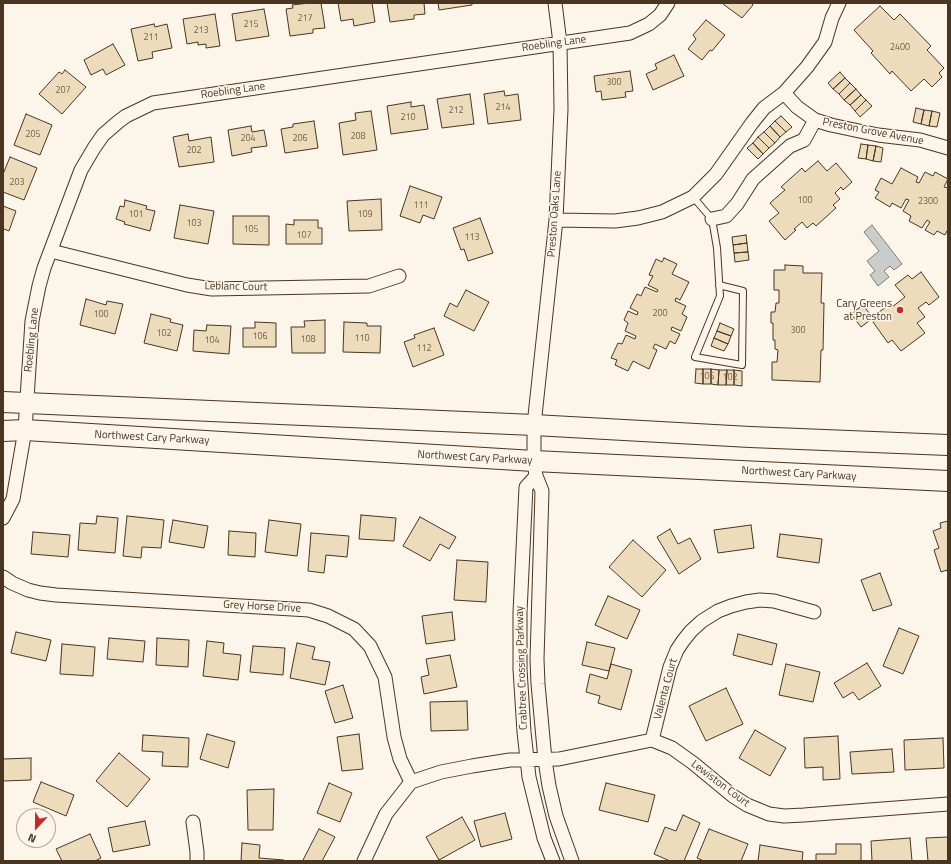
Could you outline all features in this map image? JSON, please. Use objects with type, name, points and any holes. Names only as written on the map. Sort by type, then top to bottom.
[{"type":"main road","points":[[3,402],[948,445]]},
{"type":"main road","name":"Northwest Cary Parkway","points":[[3,431],[25,430],[535,469],[948,481]]},
{"type":"street","name":"Preston Oaks Lane","points":[[534,425],[556,220],[561,109],[560,43],[555,3]]},
{"type":"street","name":"Roebling Lane","points":[[3,518],[13,499],[25,430],[28,403],[32,321],[39,286],[81,170],[94,148],[104,135],[118,122],[126,116],[153,103],[630,33],[649,24],[660,15],[668,3]]},
{"type":"street","points":[[556,220],[615,221],[638,218],[662,212],[693,197],[716,174],[752,122],[764,108],[784,93],[807,67],[825,42],[832,18],[839,3]]},
{"type":"street","name":"Preston Grove Avenue","points":[[784,93],[797,107],[815,120],[878,135],[920,140],[948,148]]},
{"type":"street","points":[[712,219],[726,216],[737,204],[753,179],[790,146],[804,140],[815,120]]},
{"type":"street","name":"Leblanc Court","points":[[51,251],[187,285],[212,289],[369,286],[399,276]]},
{"type":"street","name":"Crabtree Crossing Parkway","points":[[534,425],[535,469],[542,491],[537,659],[538,684],[545,760],[556,816],[572,861]]},
{"type":"street","name":"Crabtree Crossing Parkway","points":[[535,469],[526,487],[520,612],[520,669],[524,732],[529,777],[544,838],[553,861]]},
{"type":"street","name":"Grey Horse Drive","points":[[3,577],[12,584],[40,593],[64,596],[309,610],[341,622],[354,629],[370,646],[378,661],[384,677],[394,737],[400,759],[411,782]]},
{"type":"street","name":"Valenta Court","points":[[652,740],[670,667],[677,650],[691,631],[702,621],[718,611],[731,606],[760,600],[774,601],[814,612]]},
{"type":"street","points":[[364,861],[386,814],[411,782],[442,772],[472,766],[510,760],[559,759],[652,740]]},
{"type":"street","name":"Lewiston Court","points":[[652,740],[672,748],[747,806],[769,814],[784,816],[804,815],[948,804]]},
{"type":"street","points":[[193,822],[198,852],[197,861]]},
{"type":"lane","points":[[693,197],[712,219],[717,248],[719,285],[720,296],[695,357],[742,365],[743,291],[719,285]]},
{"type":"shaded area","points":[[872,225],[902,264],[894,270],[890,266],[884,271],[889,277],[878,286],[870,275],[875,271],[867,261],[879,251],[864,232]]},
{"type":"building","points":[[321,3],[325,28],[313,29],[313,33],[290,36],[286,9],[293,8],[292,5]]},
{"type":"building","points":[[338,3],[372,3],[375,22],[354,26],[353,19],[341,21]]},
{"type":"building","points":[[387,3],[424,3],[425,14],[414,15],[414,19],[390,22]]},
{"type":"building","points":[[438,3],[472,3],[472,5],[439,10]]},
{"type":"building","points":[[751,3],[753,5],[742,18],[723,4]]},
{"type":"building","points":[[880,6],[894,20],[900,14],[931,46],[927,50],[944,68],[939,73],[942,77],[932,87],[924,79],[911,91],[892,71],[890,74],[871,53],[873,51],[854,30]]},
{"type":"building","points":[[264,9],[269,36],[236,41],[232,14]]},
{"type":"building","points":[[215,14],[220,46],[206,48],[206,44],[198,45],[198,42],[187,44],[183,19]]},
{"type":"building","points":[[706,20],[725,35],[712,51],[710,50],[702,60],[688,49],[696,39],[693,35]]},
{"type":"building","points":[[154,24],[155,27],[167,24],[172,48],[152,52],[153,58],[138,61],[131,29]]},
{"type":"building","points":[[113,44],[125,65],[106,75],[103,69],[91,75],[84,60]]},
{"type":"building","points":[[674,55],[684,76],[653,90],[646,74],[657,69],[655,64]]},
{"type":"building","points":[[65,70],[86,87],[62,114],[39,94],[59,72],[62,74]]},
{"type":"building","points":[[630,71],[633,91],[625,92],[626,97],[602,100],[601,91],[596,92],[594,76]]},
{"type":"building","points":[[840,72],[845,78],[833,89],[828,83]]},
{"type":"building","points":[[845,78],[850,83],[839,94],[833,89]]},
{"type":"building","points":[[850,83],[856,89],[844,100],[839,94]]},
{"type":"building","points":[[856,89],[861,95],[850,105],[844,100]]},
{"type":"building","points":[[504,91],[505,96],[518,94],[521,120],[488,124],[484,94]]},
{"type":"building","points":[[470,94],[474,124],[442,128],[437,99]]},
{"type":"building","points":[[861,95],[866,100],[855,111],[850,105]]},
{"type":"building","points":[[866,100],[872,106],[860,117],[855,111]]},
{"type":"building","points":[[411,102],[411,107],[424,105],[428,129],[391,134],[387,106]]},
{"type":"building","points":[[916,108],[924,110],[921,124],[913,122]]},
{"type":"building","points":[[924,110],[932,111],[929,126],[921,124]]},
{"type":"building","points":[[371,111],[377,150],[343,155],[339,123],[356,120],[355,113]]},
{"type":"building","points":[[932,111],[940,113],[937,127],[929,126]]},
{"type":"building","points":[[26,114],[52,125],[40,155],[14,145]]},
{"type":"building","points":[[781,116],[792,127],[786,132],[775,121]]},
{"type":"building","points":[[314,121],[318,148],[285,153],[281,129],[293,127],[293,124]]},
{"type":"building","points":[[775,121],[786,132],[780,137],[770,126]]},
{"type":"building","points":[[251,126],[252,132],[264,130],[267,146],[251,148],[252,152],[232,156],[228,130]]},
{"type":"building","points":[[770,126],[780,137],[775,143],[764,132]]},
{"type":"building","points":[[764,132],[775,143],[769,148],[758,137]]},
{"type":"building","points":[[188,134],[189,141],[211,137],[214,162],[179,167],[173,137]]},
{"type":"building","points":[[758,137],[769,148],[763,154],[753,143]]},
{"type":"building","points":[[753,143],[763,154],[758,159],[747,148]]},
{"type":"building","points":[[861,144],[868,145],[866,159],[858,158]]},
{"type":"building","points":[[868,145],[876,146],[873,161],[866,159]]},
{"type":"building","points":[[876,146],[883,148],[881,162],[873,161]]},
{"type":"building","points":[[10,157],[37,168],[24,200],[3,192],[3,174]]},
{"type":"building","points":[[818,161],[827,171],[836,163],[852,182],[843,190],[841,187],[835,193],[840,199],[833,205],[836,208],[816,226],[813,223],[807,228],[802,222],[785,240],[769,221],[779,213],[770,203],[785,190],[781,187],[802,168],[805,172]]},
{"type":"building","points":[[901,168],[918,177],[916,182],[919,183],[925,172],[933,176],[935,172],[948,179],[944,187],[948,188],[948,229],[945,235],[937,231],[934,235],[925,230],[930,222],[927,220],[922,228],[909,221],[911,216],[903,211],[909,200],[906,199],[901,208],[892,203],[890,207],[875,198],[879,192],[875,190],[881,178],[892,184]]},
{"type":"building","points":[[410,186],[442,197],[434,219],[423,215],[420,223],[400,216]]},
{"type":"building","points":[[381,199],[382,230],[349,231],[347,201]]},
{"type":"building","points":[[125,200],[147,206],[146,209],[155,211],[150,231],[124,224],[125,222],[116,219],[120,206],[124,207]]},
{"type":"building","points":[[180,205],[214,211],[208,244],[174,238]]},
{"type":"building","points":[[3,206],[16,211],[9,231],[4,229],[3,231]]},
{"type":"building","points":[[233,216],[269,216],[269,245],[233,244]]},
{"type":"building","points":[[480,218],[493,253],[468,261],[464,249],[461,250],[453,228]]},
{"type":"building","points":[[294,220],[318,220],[318,228],[322,228],[322,244],[286,244],[286,224],[294,225]]},
{"type":"building","points":[[746,235],[747,243],[733,245],[732,237]]},
{"type":"building","points":[[747,243],[748,252],[734,253],[733,245]]},
{"type":"building","points":[[748,252],[749,260],[735,262],[734,253]]},
{"type":"building","points":[[664,258],[677,264],[672,274],[689,282],[680,300],[676,298],[675,301],[686,306],[682,314],[687,317],[681,331],[672,327],[671,330],[680,334],[675,344],[670,341],[666,349],[655,344],[653,348],[657,350],[649,369],[633,361],[628,371],[615,365],[617,360],[611,358],[618,343],[622,344],[626,335],[635,339],[636,336],[625,331],[628,323],[624,320],[628,311],[637,315],[638,312],[630,308],[637,294],[641,296],[645,287],[657,292],[658,290],[648,285],[653,276],[649,275],[656,259],[662,262]]},
{"type":"building","points":[[785,265],[803,266],[803,273],[822,273],[821,303],[824,303],[823,350],[821,350],[820,382],[772,380],[772,362],[777,362],[778,350],[775,349],[775,340],[773,340],[773,323],[771,323],[771,312],[775,312],[776,303],[779,303],[779,290],[774,290],[774,270],[785,270]]},
{"type":"building","name":"Cary Greens at Preston","points":[[921,272],[939,297],[929,305],[926,302],[918,308],[925,317],[917,323],[925,333],[901,351],[892,340],[888,343],[873,322],[881,316],[879,312],[890,304],[892,307],[905,297],[895,285],[908,275],[912,279]]},
{"type":"building","points":[[466,290],[489,302],[474,331],[444,316],[450,303],[457,307]]},
{"type":"building","points":[[86,299],[106,305],[107,301],[123,304],[115,334],[80,325]]},
{"type":"building","points":[[863,305],[873,318],[861,327],[851,314]]},
{"type":"building","points":[[151,314],[171,319],[170,322],[183,325],[177,351],[144,343]]},
{"type":"building","points":[[325,320],[325,353],[292,353],[291,327],[305,327],[304,321]]},
{"type":"building","points":[[255,322],[276,323],[276,347],[243,347],[243,328],[255,328]]},
{"type":"building","points":[[344,322],[367,323],[367,326],[381,326],[380,353],[343,352]]},
{"type":"building","points":[[720,323],[734,329],[731,336],[717,331]]},
{"type":"building","points":[[207,325],[231,326],[229,354],[193,351],[194,330],[206,331]]},
{"type":"building","points":[[434,328],[444,355],[413,367],[404,342],[415,338],[414,335]]},
{"type":"building","points":[[717,331],[731,336],[728,344],[714,338]]},
{"type":"building","points":[[714,338],[728,344],[724,351],[711,346]]},
{"type":"building","points":[[696,369],[703,369],[703,384],[695,383]]},
{"type":"building","points":[[703,369],[711,369],[711,384],[703,384]]},
{"type":"building","points":[[711,369],[719,370],[718,385],[711,384]]},
{"type":"building","points":[[719,370],[727,370],[726,385],[718,385]]},
{"type":"building","points":[[727,370],[734,370],[734,385],[726,385]]},
{"type":"building","points":[[734,370],[742,371],[742,386],[734,385]]},
{"type":"building","points":[[361,515],[396,518],[394,541],[359,539]]},
{"type":"building","points":[[97,516],[118,518],[115,553],[78,550],[80,523],[96,524]]},
{"type":"building","points":[[127,516],[164,520],[161,548],[142,547],[141,558],[123,556]]},
{"type":"building","points":[[420,517],[456,537],[449,549],[440,544],[430,561],[403,546]]},
{"type":"building","points":[[173,520],[208,526],[204,548],[169,542]]},
{"type":"building","points":[[269,520],[301,524],[297,556],[265,552]]},
{"type":"building","points":[[948,521],[948,575],[947,570],[941,572],[934,550],[939,548],[933,531],[941,528],[940,523]]},
{"type":"building","points":[[751,525],[754,548],[718,553],[714,530]]},
{"type":"building","points":[[670,529],[678,544],[690,538],[701,559],[679,574],[657,537]]},
{"type":"building","points":[[229,531],[256,533],[255,557],[228,555]]},
{"type":"building","points":[[33,532],[70,535],[68,557],[31,554]]},
{"type":"building","points":[[311,533],[349,536],[347,557],[326,555],[324,573],[308,571]]},
{"type":"building","points":[[780,534],[822,539],[819,563],[777,557]]},
{"type":"building","points":[[633,540],[666,570],[642,597],[609,567]]},
{"type":"building","points":[[457,560],[488,562],[486,602],[454,600]]},
{"type":"building","points":[[880,573],[892,605],[873,611],[861,580]]},
{"type":"building","points":[[608,596],[640,610],[627,639],[595,625]]},
{"type":"building","points":[[452,612],[455,640],[426,644],[422,616]]},
{"type":"building","points":[[899,628],[919,636],[903,674],[883,666]]},
{"type":"building","points":[[16,632],[51,640],[46,661],[11,653]]},
{"type":"building","points":[[738,634],[777,644],[772,665],[733,655]]},
{"type":"building","points":[[109,638],[145,641],[143,662],[107,659]]},
{"type":"building","points":[[157,638],[189,640],[188,667],[156,665]]},
{"type":"building","points":[[207,641],[224,643],[223,653],[241,655],[238,680],[203,676]]},
{"type":"building","points":[[587,642],[615,648],[609,671],[582,665]]},
{"type":"building","points":[[297,643],[315,647],[312,659],[330,662],[325,685],[290,678]]},
{"type":"building","points":[[62,644],[95,647],[93,676],[60,674]]},
{"type":"building","points":[[253,646],[285,648],[283,675],[250,672]]},
{"type":"building","points":[[450,655],[457,687],[424,694],[421,677],[429,675],[426,659]]},
{"type":"building","points":[[867,663],[881,686],[859,700],[853,692],[843,698],[834,683]]},
{"type":"building","points":[[611,664],[632,670],[621,710],[598,703],[600,696],[586,692],[590,674],[607,679]]},
{"type":"building","points":[[786,664],[820,672],[813,702],[779,695]]},
{"type":"building","points":[[343,685],[353,718],[335,723],[325,691]]},
{"type":"building","points":[[726,688],[743,724],[706,741],[689,706]]},
{"type":"building","points":[[467,701],[468,730],[431,731],[430,702]]},
{"type":"building","points":[[755,730],[786,748],[770,776],[739,758]]},
{"type":"building","points":[[207,734],[235,742],[228,768],[200,759]]},
{"type":"building","points":[[359,734],[363,769],[342,771],[337,737]]},
{"type":"building","points":[[143,735],[189,738],[188,767],[162,766],[163,752],[142,751]]},
{"type":"building","points":[[838,736],[840,779],[823,780],[823,767],[805,768],[804,738]]},
{"type":"building","points":[[943,738],[944,768],[905,770],[904,740]]},
{"type":"building","points":[[892,749],[894,772],[852,774],[850,752]]},
{"type":"building","points":[[119,753],[150,779],[127,807],[96,781]]},
{"type":"building","points":[[31,758],[31,780],[3,781],[3,759]]},
{"type":"building","points":[[41,782],[74,795],[66,816],[56,812],[56,808],[47,808],[33,802]]},
{"type":"building","points":[[329,783],[352,793],[340,822],[317,813]]},
{"type":"building","points":[[606,783],[655,795],[648,822],[599,810]]},
{"type":"building","points":[[274,789],[273,830],[248,830],[247,790]]},
{"type":"building","points":[[505,813],[512,839],[481,847],[474,821]]},
{"type":"building","points":[[683,815],[700,823],[684,861],[670,861],[654,854],[665,827],[676,831]]},
{"type":"building","points":[[462,817],[475,840],[439,860],[426,837]]},
{"type":"building","points":[[145,821],[150,845],[113,852],[108,828]]},
{"type":"building","points":[[319,829],[335,837],[322,861],[305,861],[303,860]]},
{"type":"building","points":[[709,829],[748,844],[741,861],[704,861],[697,858]]},
{"type":"building","points":[[90,834],[101,858],[95,861],[62,861],[56,849]]},
{"type":"building","points":[[948,837],[948,861],[928,861],[926,838]]},
{"type":"building","points":[[910,838],[912,861],[872,861],[871,841]]},
{"type":"building","points":[[242,843],[260,845],[259,858],[284,861],[241,861]]},
{"type":"building","points":[[836,844],[861,844],[861,861],[816,861],[816,854],[836,854]]},
{"type":"building","points":[[760,845],[803,852],[802,861],[758,861]]},
{"type":"place","name":"Cary Greens at Preston","points":[[900,310]]}]
